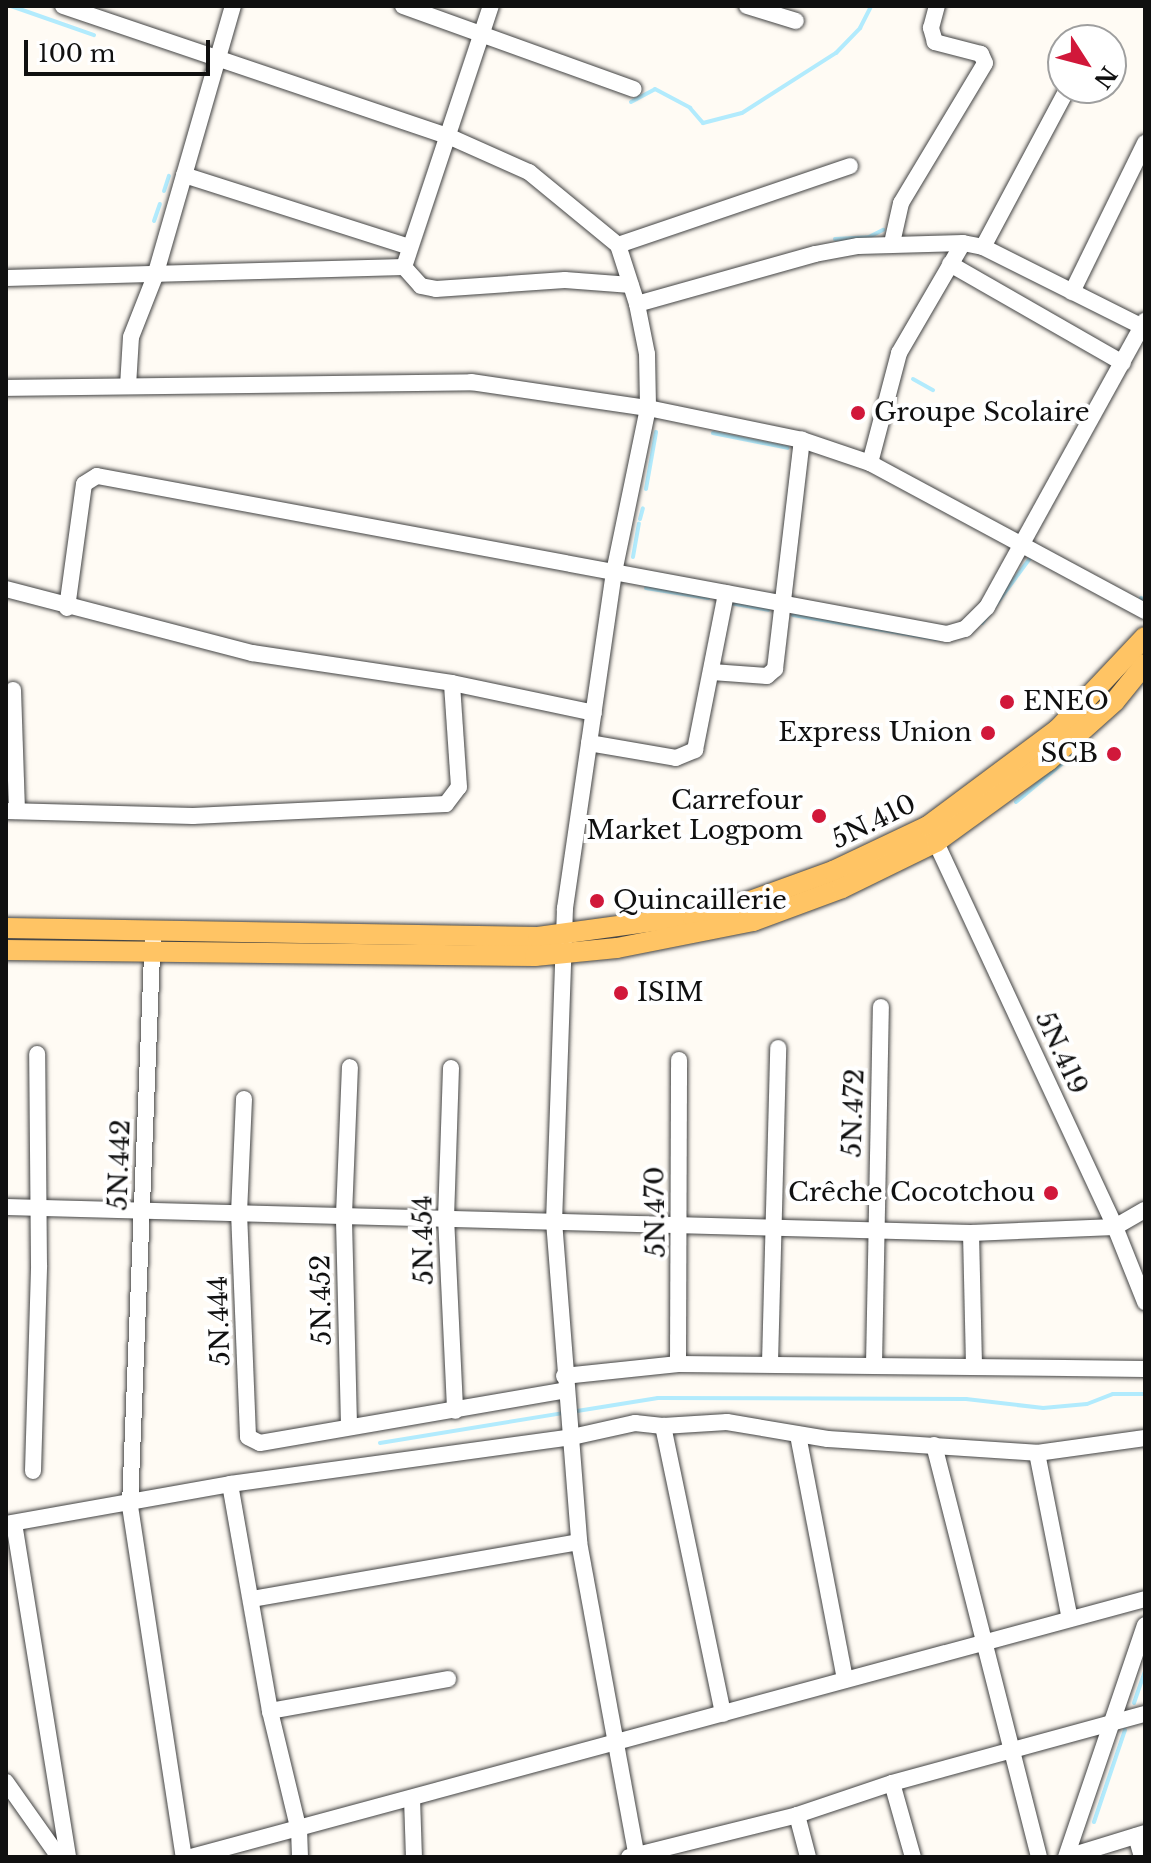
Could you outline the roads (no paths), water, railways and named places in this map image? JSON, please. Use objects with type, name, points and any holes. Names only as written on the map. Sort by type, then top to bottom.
[{"type":"main road","name":"5N.410","points":[[439,946],[564,945],[745,903],[932,834],[1057,730],[1145,637]]},
{"type":"main road","points":[[932,834],[1048,761],[1115,701],[1145,664]]},
{"type":"main road","points":[[6,928],[153,930],[439,946]]},
{"type":"main road","points":[[6,950],[152,952],[439,946]]},
{"type":"street","points":[[63,6],[448,136],[529,172],[618,245],[637,304],[647,354],[648,408],[614,572],[564,945],[554,1221],[579,1542],[618,1743],[634,1856],[797,1815],[892,1783],[1145,1714]]},
{"type":"street","points":[[128,386],[131,337],[155,276],[233,6]]},
{"type":"street","points":[[403,6],[633,89]]},
{"type":"street","points":[[404,267],[491,6]]},
{"type":"street","points":[[748,6],[796,21]]},
{"type":"street","points":[[892,243],[901,203],[985,63],[981,54],[935,42],[931,28],[937,6]]},
{"type":"street","points":[[983,247],[1059,104]]},
{"type":"street","points":[[1072,292],[1145,143]]},
{"type":"street","points":[[618,245],[850,166]]},
{"type":"street","points":[[184,175],[409,247]]},
{"type":"street","points":[[67,608],[84,484],[97,476],[947,634],[979,618],[1025,546],[1144,325],[983,247],[963,243],[892,243],[815,254],[637,304]]},
{"type":"street","points":[[870,463],[899,353],[963,243]]},
{"type":"street","points":[[950,264],[1123,363]]},
{"type":"street","points":[[404,267],[421,286],[436,289],[565,280],[631,285]]},
{"type":"street","points":[[6,278],[404,267]]},
{"type":"street","points":[[6,388],[471,382],[648,408],[802,440],[870,463],[1145,611]]},
{"type":"street","points":[[712,672],[771,674],[783,604],[802,440]]},
{"type":"street","points":[[6,589],[67,608],[252,653],[452,683],[594,713]]},
{"type":"street","points":[[589,743],[688,756],[698,742],[726,593]]},
{"type":"street","points":[[13,690],[10,720],[12,811],[193,816],[446,804],[459,787],[452,683]]},
{"type":"street","name":"5N.419","points":[[932,834],[1115,1227],[1145,1302]]},
{"type":"street","name":"5N.442","points":[[153,930],[130,1506],[184,1857]]},
{"type":"street","name":"5N.472","points":[[874,1365],[881,1007]]},
{"type":"street","points":[[770,1363],[778,1048]]},
{"type":"street","points":[[33,1471],[38,1208],[37,1054]]},
{"type":"street","name":"5N.470","points":[[678,1364],[679,1060]]},
{"type":"street","name":"5N.452","points":[[349,1425],[344,1215],[350,1067]]},
{"type":"street","name":"5N.454","points":[[451,1068],[446,1217],[455,1411]]},
{"type":"street","name":"5N.444","points":[[244,1099],[239,1212],[248,1437],[260,1443],[349,1425]]},
{"type":"street","points":[[6,1207],[142,1213],[239,1212],[875,1228],[971,1233],[1115,1227],[1145,1210]]},
{"type":"street","points":[[971,1233],[974,1366]]},
{"type":"street","points":[[349,1425],[455,1411],[566,1391],[678,1364],[1145,1369]]},
{"type":"street","points":[[68,1857],[10,1523],[130,1506],[230,1484],[635,1423],[663,1426],[727,1422],[798,1435],[1037,1453],[1145,1438]]},
{"type":"street","points":[[663,1426],[723,1714]]},
{"type":"street","points":[[798,1435],[845,1680]]},
{"type":"street","points":[[934,1445],[1039,1857]]},
{"type":"street","points":[[1037,1453],[1070,1619]]},
{"type":"street","points":[[230,1484],[270,1711],[299,1831],[300,1857]]},
{"type":"street","points":[[252,1599],[579,1542]]},
{"type":"street","points":[[191,1857],[299,1831],[1145,1599]]},
{"type":"street","points":[[1067,1857],[1145,1625]]},
{"type":"street","points":[[270,1711],[448,1679]]},
{"type":"street","points":[[6,1782],[59,1857]]},
{"type":"street","points":[[892,1783],[913,1857]]},
{"type":"street","points":[[412,1798],[414,1857]]},
{"type":"street","points":[[797,1815],[808,1857]]},
{"type":"street","points":[[1067,1857],[1140,1835],[1142,1857]]},
{"type":"waterway","points":[[11,6],[94,35]]},
{"type":"waterway","points":[[631,102],[655,89],[690,108],[703,123],[742,113],[836,53],[860,28],[871,6]]},
{"type":"waterway","points":[[164,191],[169,176]]},
{"type":"waterway","points":[[154,221],[160,204]]},
{"type":"waterway","points":[[835,239],[869,237],[883,230]]},
{"type":"waterway","points":[[913,379],[933,390]]},
{"type":"waterway","points":[[646,489],[656,432]]},
{"type":"waterway","points":[[713,433],[788,448]]},
{"type":"waterway","points":[[640,519],[643,508]]},
{"type":"waterway","points":[[633,557],[639,524]]},
{"type":"waterway","points":[[982,623],[1031,557]]},
{"type":"waterway","points":[[646,588],[708,598]]},
{"type":"waterway","points":[[1141,598],[1145,600]]},
{"type":"waterway","points":[[730,603],[768,610]]},
{"type":"waterway","points":[[793,615],[937,639]]},
{"type":"waterway","points":[[1016,802],[1082,747]]},
{"type":"waterway","points":[[571,1412],[658,1398],[966,1399],[1043,1408],[1087,1404],[1113,1394],[1145,1394]]},
{"type":"waterway","points":[[380,1443],[563,1413]]},
{"type":"waterway","points":[[1134,1703],[1145,1671]]},
{"type":"waterway","points":[[1094,1822],[1125,1730]]},
{"type":"place","name":"Groupe Scolaire","points":[[858,413]]},
{"type":"place","name":"ENEO","points":[[1007,702]]},
{"type":"place","name":"Express Union","points":[[988,733]]},
{"type":"place","name":"SCB","points":[[1114,754]]},
{"type":"place","name":"Carrefour Market Logpom","points":[[819,816]]},
{"type":"place","name":"Quincaillerie","points":[[597,901]]},
{"type":"place","name":"ISIM","points":[[621,993]]},
{"type":"place","name":"Crêche Cocotchou","points":[[1051,1193]]}]
